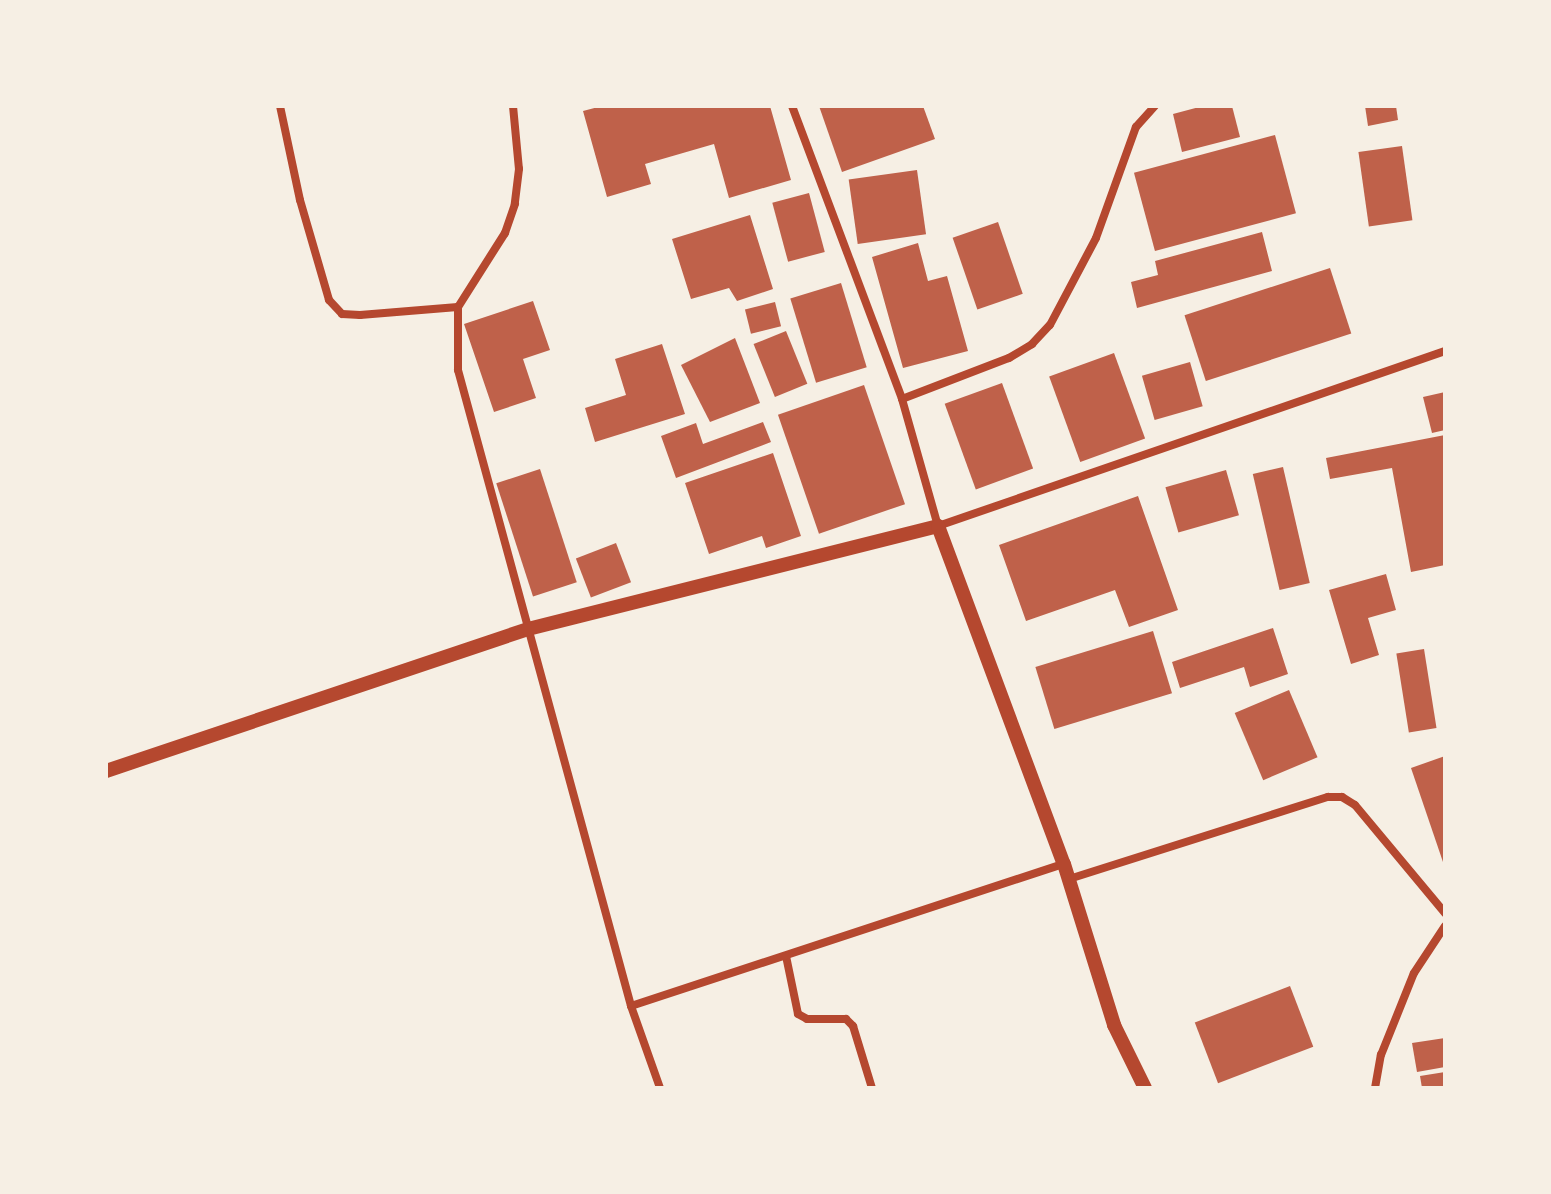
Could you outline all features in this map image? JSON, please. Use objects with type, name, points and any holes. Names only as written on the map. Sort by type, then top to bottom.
[{"type":"street","points":[[280,106],[300,200],[329,300],[342,314],[458,307]]},
{"type":"street","points":[[513,106],[519,169],[515,204],[505,233],[458,307],[458,370],[631,1006],[660,1088]]},
{"type":"street","points":[[792,106],[902,399],[938,526],[1064,864],[1114,1025],[1145,1088]]},
{"type":"street","points":[[902,399],[1009,358],[1032,344],[1050,325],[1096,238],[1136,127],[1155,106]]},
{"type":"street","points":[[106,771],[528,629],[938,526],[1445,351]]},
{"type":"street","points":[[1069,879],[1328,797],[1342,797],[1355,805],[1445,913]]},
{"type":"street","points":[[631,1006],[1064,864]]},
{"type":"street","points":[[1375,1088],[1381,1055],[1414,973],[1445,926]]},
{"type":"street","points":[[786,956],[798,1014],[807,1019],[846,1019],[853,1026],[872,1088]]},
{"type":"building","points":[[602,106],[770,106],[791,180],[729,198],[714,144],[645,164],[651,184],[607,197],[583,111]]},
{"type":"building","points":[[819,106],[923,106],[935,139],[842,172]]},
{"type":"building","points":[[1203,106],[1232,106],[1240,137],[1182,152],[1173,114]]},
{"type":"building","points":[[1365,106],[1396,106],[1398,120],[1368,126]]},
{"type":"building","points":[[1275,135],[1296,213],[1155,251],[1134,173]]},
{"type":"building","points":[[1402,146],[1412,220],[1369,226],[1358,152]]},
{"type":"building","points":[[917,170],[926,234],[858,244],[849,180]]},
{"type":"building","points":[[809,193],[825,252],[788,262],[772,203]]},
{"type":"building","points":[[750,215],[773,289],[737,301],[729,288],[691,299],[672,239]]},
{"type":"building","points":[[998,222],[1023,294],[977,309],[953,238]]},
{"type":"building","points":[[1262,232],[1272,271],[1137,308],[1131,282],[1158,275],[1155,261]]},
{"type":"building","points":[[918,243],[928,281],[947,276],[968,351],[903,368],[872,257]]},
{"type":"building","points":[[1330,268],[1351,334],[1206,381],[1184,315]]},
{"type":"building","points":[[841,283],[867,367],[816,383],[790,298]]},
{"type":"building","points":[[533,301],[550,350],[523,359],[536,398],[494,412],[464,324]]},
{"type":"building","points":[[775,302],[781,326],[751,334],[745,309]]},
{"type":"building","points":[[786,331],[807,384],[775,397],[754,344]]},
{"type":"building","points":[[735,338],[760,403],[710,422],[681,365]]},
{"type":"building","points":[[662,344],[685,414],[595,442],[585,408],[626,395],[615,359]]},
{"type":"building","points":[[1114,353],[1145,439],[1080,462],[1049,377]]},
{"type":"building","points":[[1190,362],[1203,406],[1155,420],[1142,376]]},
{"type":"building","points":[[1002,383],[1033,469],[976,489],[945,404]]},
{"type":"building","points":[[864,385],[905,504],[819,534],[778,415]]},
{"type":"building","points":[[1445,392],[1445,430],[1432,433],[1423,397]]},
{"type":"building","points":[[763,422],[771,442],[676,478],[661,436],[696,423],[703,444]]},
{"type":"building","points":[[1445,435],[1445,565],[1411,572],[1392,468],[1330,479],[1326,458]]},
{"type":"building","points":[[773,453],[801,536],[766,548],[762,536],[709,554],[685,483]]},
{"type":"building","points":[[1283,467],[1310,583],[1280,590],[1253,474]]},
{"type":"building","points":[[540,469],[577,582],[533,596],[496,483]]},
{"type":"building","points":[[1226,470],[1239,515],[1178,533],[1165,487]]},
{"type":"building","points":[[1138,496],[1178,610],[1129,627],[1115,590],[1026,621],[999,545]]},
{"type":"building","points":[[616,543],[631,582],[591,598],[576,558]]},
{"type":"building","points":[[1386,574],[1396,610],[1368,618],[1379,655],[1351,664],[1329,590]]},
{"type":"building","points":[[1273,628],[1288,674],[1250,687],[1244,667],[1180,688],[1172,662]]},
{"type":"building","points":[[1153,631],[1172,693],[1054,729],[1035,667]]},
{"type":"building","points":[[1424,649],[1437,728],[1409,732],[1396,653]]},
{"type":"building","points":[[1289,690],[1318,757],[1263,780],[1235,713]]},
{"type":"building","points":[[1445,756],[1445,865],[1444,865],[1411,768]]},
{"type":"building","points":[[1290,986],[1313,1047],[1218,1083],[1195,1023]]},
{"type":"building","points":[[1445,1038],[1445,1067],[1417,1072],[1412,1043]]},
{"type":"building","points":[[1445,1072],[1445,1088],[1422,1088],[1420,1076]]}]
